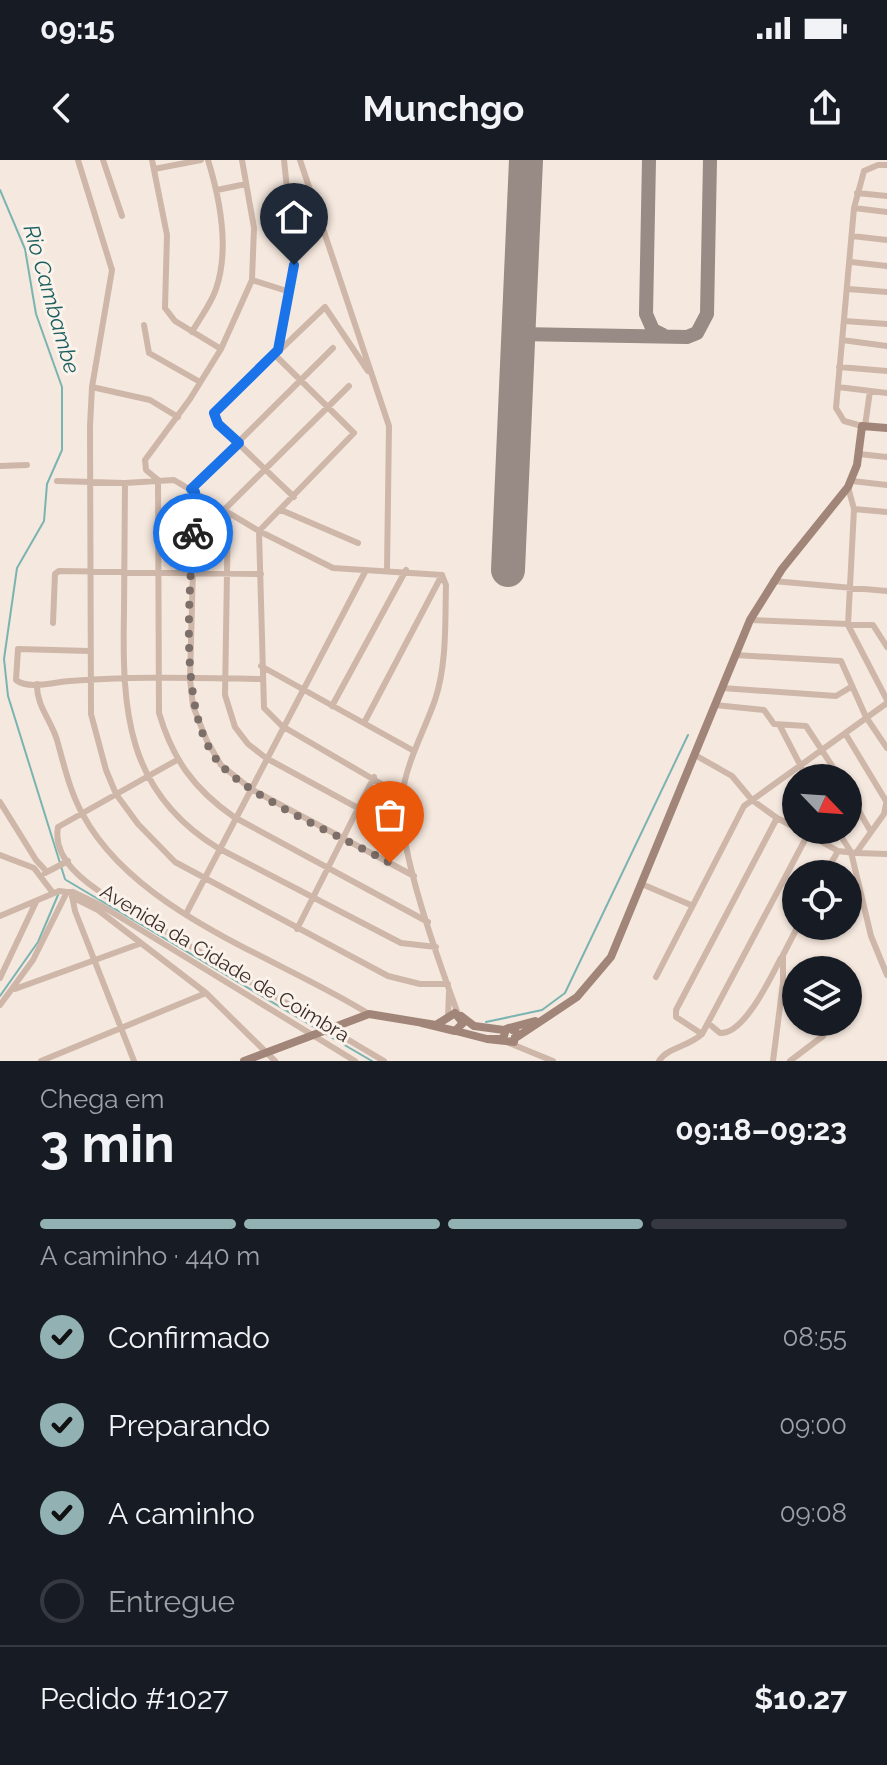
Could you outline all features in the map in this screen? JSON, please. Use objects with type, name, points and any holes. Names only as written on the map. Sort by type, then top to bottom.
[{"type":"street","points":[[78,160],[112,259],[92,387],[89,679],[93,731],[116,794],[160,849],[202,880],[388,976],[420,984],[448,986]]},
{"type":"street","points":[[103,160],[122,216]]},
{"type":"street","points":[[152,160],[167,235],[165,308],[168,316],[221,349]]},
{"type":"street","points":[[154,169],[201,160]]},
{"type":"street","points":[[192,332],[217,288],[223,240],[217,190],[208,160]]},
{"type":"street","points":[[158,480],[146,470],[145,460],[178,417],[221,349],[252,280],[254,228],[242,160]]},
{"type":"street","points":[[276,352],[294,256],[284,160]]},
{"type":"street","points":[[300,160],[389,426],[387,570]]},
{"type":"street","points":[[887,165],[864,171],[857,193],[838,387],[838,416],[844,421],[863,426],[887,428]]},
{"type":"street","points":[[217,190],[246,184]]},
{"type":"street","points":[[857,193],[887,196]]},
{"type":"street","points":[[854,208],[887,212]]},
{"type":"street","points":[[852,236],[887,240]]},
{"type":"street","points":[[851,262],[887,266]]},
{"type":"street","points":[[252,280],[287,291]]},
{"type":"street","points":[[848,289],[887,292]]},
{"type":"street","points":[[294,497],[218,424],[214,413],[326,307],[375,381]]},
{"type":"street","points":[[844,321],[887,324]]},
{"type":"street","points":[[144,325],[149,353],[200,382]]},
{"type":"street","points":[[842,340],[887,346]]},
{"type":"street","points":[[333,348],[193,490],[190,679],[193,706],[211,750],[221,765],[251,789],[414,876]]},
{"type":"street","points":[[276,352],[353,428],[353,437],[259,531],[264,708],[282,726],[402,796]]},
{"type":"street","points":[[839,367],[887,371]]},
{"type":"street","points":[[349,386],[225,512],[224,679],[228,710],[235,727],[266,758],[404,833]]},
{"type":"street","points":[[92,387],[150,400],[178,417]]},
{"type":"street","points":[[838,387],[887,393]]},
{"type":"street","points":[[422,1023],[487,1039],[514,1040],[568,1005],[604,969],[644,885],[750,620],[773,581],[850,484],[859,454],[870,391]]},
{"type":"street","points":[[859,454],[887,457]]},
{"type":"street","points":[[0,466],[27,465]]},
{"type":"street","points":[[158,480],[159,713],[177,760],[195,787],[234,817],[428,922]]},
{"type":"street","points":[[57,481],[125,483],[174,480],[225,512],[324,564],[365,572],[406,570],[442,575]]},
{"type":"street","points":[[125,483],[122,678],[133,746],[148,776],[190,829],[218,848],[401,943],[436,947]]},
{"type":"street","points":[[850,484],[887,485]]},
{"type":"street","points":[[801,764],[887,701],[848,625],[854,509],[850,484]]},
{"type":"street","points":[[854,509],[887,512]]},
{"type":"street","points":[[281,510],[358,543]]},
{"type":"street","points":[[332,706],[406,570]]},
{"type":"street","points":[[53,623],[57,572],[261,574]]},
{"type":"street","points":[[186,914],[234,817],[365,572]]},
{"type":"street","points":[[364,723],[442,575]]},
{"type":"street","points":[[442,575],[446,585],[442,668],[436,699],[414,751],[402,796],[404,833],[414,876],[448,986],[463,1023],[454,1031]]},
{"type":"street","points":[[773,581],[887,591]]},
{"type":"street","points":[[750,620],[876,627],[887,647]]},
{"type":"street","points":[[89,651],[17,649],[16,680],[22,684],[37,684],[122,678],[261,679]]},
{"type":"street","points":[[735,655],[837,660],[866,717],[887,748]]},
{"type":"street","points":[[261,666],[414,751]]},
{"type":"street","points":[[37,684],[38,701],[52,724],[83,815],[126,870],[186,914],[369,1014],[436,1025],[459,1015]]},
{"type":"street","points":[[722,688],[839,696],[851,687]]},
{"type":"street","points":[[715,705],[764,710],[771,721],[780,726],[806,726],[832,764]]},
{"type":"street","points":[[780,726],[799,764]]},
{"type":"street","points":[[845,733],[886,800],[884,814],[853,853]]},
{"type":"street","points":[[695,755],[732,776],[752,800],[782,821]]},
{"type":"street","points":[[134,1061],[95,960],[57,830],[177,760]]},
{"type":"street","points":[[297,929],[374,777]]},
{"type":"street","points":[[656,977],[741,810],[782,778]]},
{"type":"street","points":[[0,802],[47,872],[53,893]]},
{"type":"street","points":[[862,816],[871,832]]},
{"type":"street","points":[[702,1034],[676,1017],[676,1010],[777,818]]},
{"type":"street","points":[[659,1061],[667,1051],[686,1047],[702,1034],[803,844]]},
{"type":"street","points":[[826,844],[838,851],[887,854]]},
{"type":"street","points":[[847,844],[853,853],[871,936],[887,975]]},
{"type":"street","points":[[833,860],[838,851]]},
{"type":"street","points":[[0,855],[47,872],[66,862]]},
{"type":"street","points":[[644,885],[691,905]]},
{"type":"street","points":[[0,1005],[15,989],[76,890]]},
{"type":"street","points":[[0,916],[53,893],[76,890],[139,944],[206,993],[275,1061]]},
{"type":"street","name":"Avenida da Cidade de Coimbra","points":[[76,890],[111,899],[384,1061]]},
{"type":"street","name":"Avenida da Cidade de Coimbra","points":[[76,890],[355,1061]]},
{"type":"street","points":[[0,978],[36,902]]},
{"type":"street","points":[[708,1023],[726,1034],[746,1017],[791,940]]},
{"type":"street","points":[[15,989],[139,944]]},
{"type":"street","points":[[773,1061],[783,983],[783,955]]},
{"type":"street","points":[[448,986],[447,1018],[454,1031]]},
{"type":"street","points":[[41,1061],[206,993]]},
{"type":"street","points":[[507,1029],[539,1020],[568,1005]]},
{"type":"street","points":[[244,1061],[369,1014]]},
{"type":"street","points":[[459,1015],[474,1026],[515,1030],[514,1040]]},
{"type":"street","points":[[487,1039],[503,1039],[507,1029]]},
{"type":"street","points":[[790,1061],[823,1036]]},
{"type":"street","points":[[514,1040],[528,1051],[553,1061]]},
{"type":"waterway","name":"Rio Cambambe","points":[[0,190],[25,249],[36,314],[62,387],[62,450],[47,484],[44,521],[17,568],[4,659],[8,696],[65,879]]},
{"type":"waterway","points":[[486,1022],[542,1010],[565,993],[688,735]]},
{"type":"waterway","points":[[66,880],[319,1030]]},
{"type":"waterway","points":[[0,996],[38,942],[58,895]]},
{"type":"waterway","points":[[324,1033],[372,1061]]},
{"type":"taxiway","points":[[649,160],[646,314],[653,330],[663,335]]},
{"type":"taxiway","points":[[518,334],[687,337],[697,333],[707,314],[710,160]]},
{"type":"runway","points":[[508,570],[526,160]]},
{"type":"way so far","points":[[193,533],[190,679],[193,706],[211,750],[221,765],[251,789],[390,863]]},
{"type":"route","points":[[193,533],[195,492],[191,489],[239,443],[218,424],[214,413],[278,350],[281,320],[294,265]]}]
